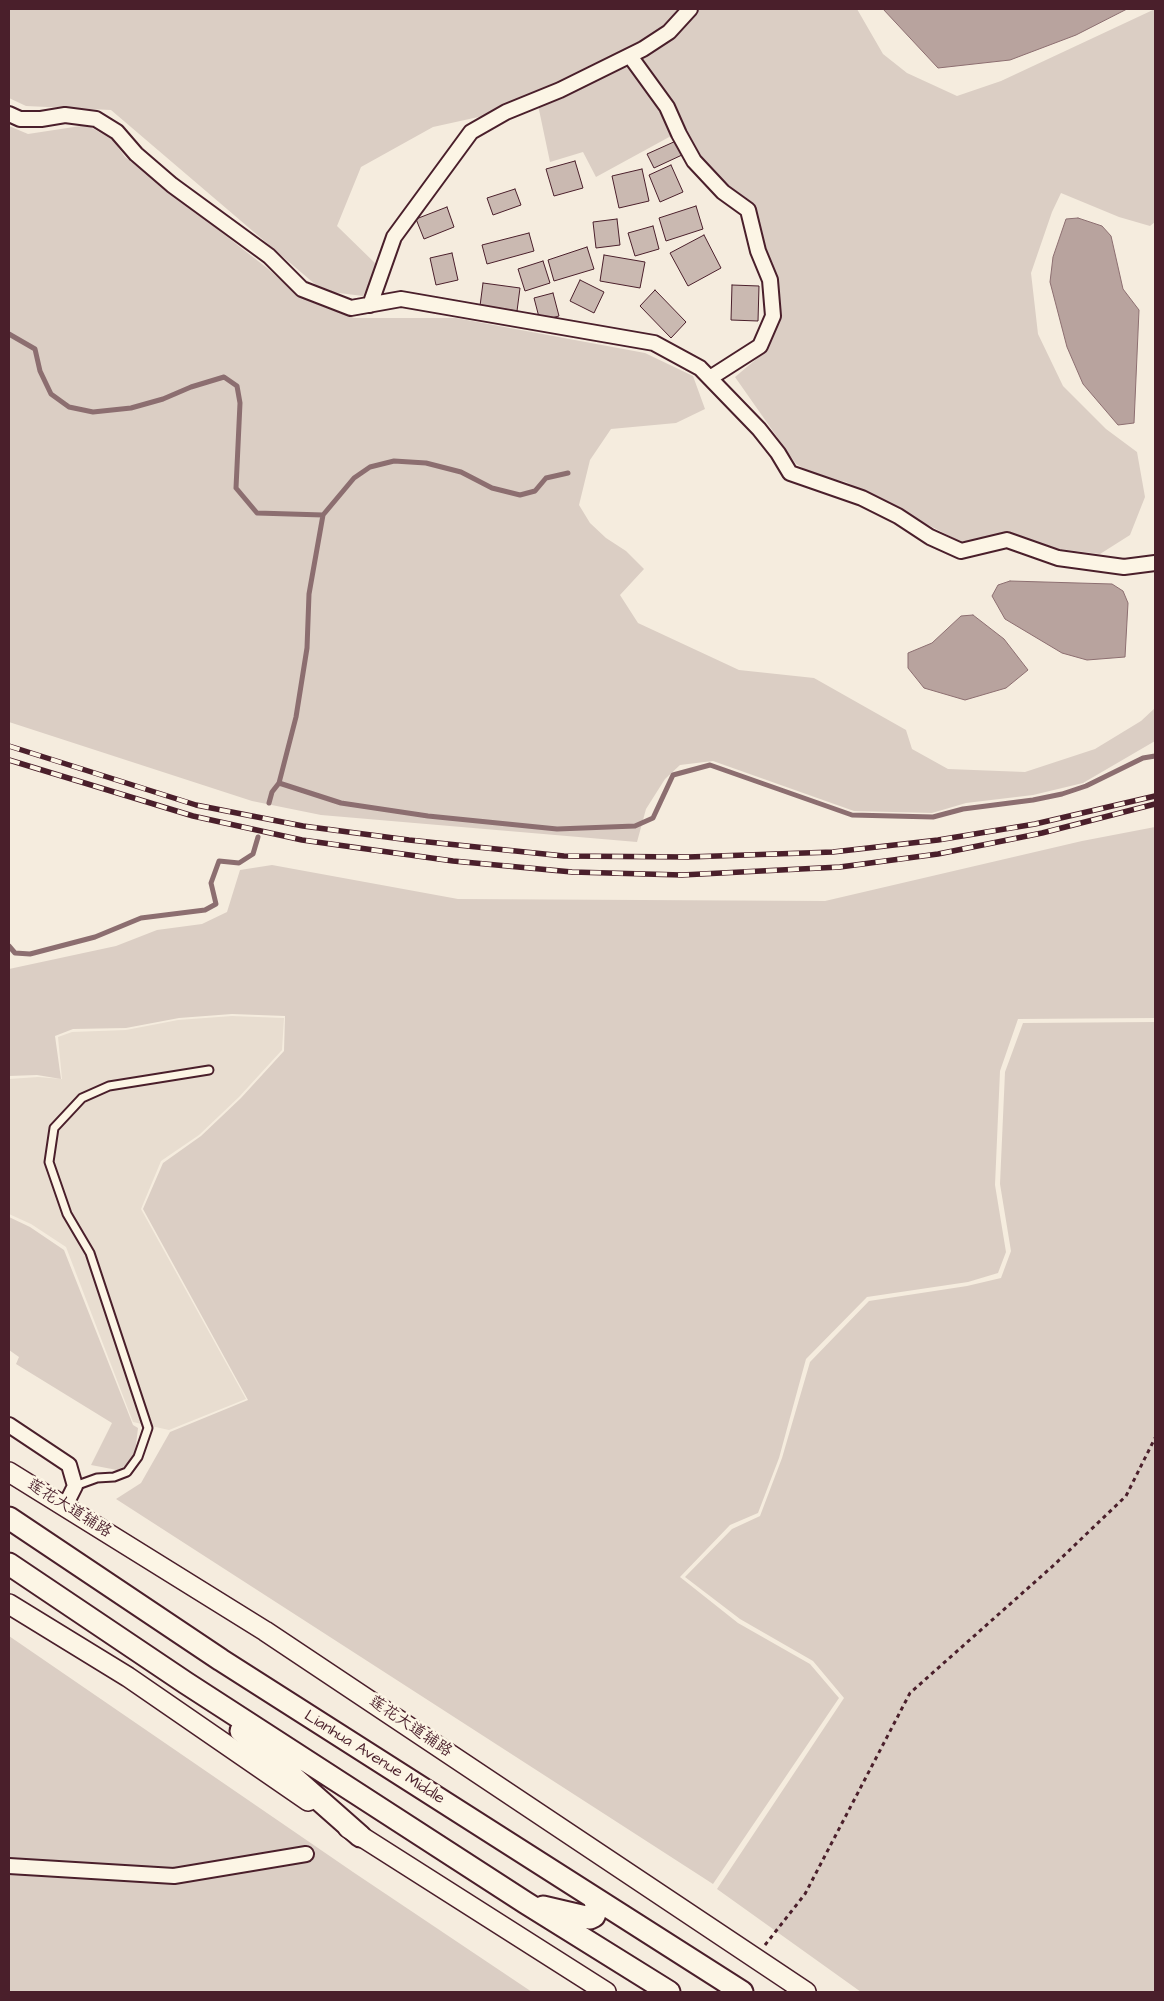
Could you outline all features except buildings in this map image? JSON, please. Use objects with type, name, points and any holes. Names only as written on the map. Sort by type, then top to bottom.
[{"type":"main road","name":"Lianhua Avenue Middle","points":[[9,1518],[221,1660],[742,1992]]},
{"type":"main road","points":[[9,1564],[186,1684],[526,1903],[669,1992]]},
{"type":"main road","points":[[186,1684],[360,1836]]},
{"type":"main road","points":[[526,1903],[590,1918],[594,1916],[597,1908],[594,1898]]},
{"type":"street","points":[[370,305],[394,237],[471,132],[506,112],[560,90],[630,56],[669,32],[690,9]]},
{"type":"street","points":[[630,56],[668,107],[679,134],[694,161],[723,192],[748,210],[758,251],[770,280],[773,316],[760,346],[710,378]]},
{"type":"street","points":[[9,114],[20,119],[40,119],[65,115],[96,119],[117,132],[136,154],[172,185],[269,256],[302,289],[351,308],[401,299],[464,308],[587,333],[622,336],[654,343],[700,368],[759,429],[778,453],[790,474],[862,498],[898,516],[930,537],[962,551],[1007,540],[1058,558],[1124,567],[1155,563]]},
{"type":"street","points":[[9,1425],[69,1465],[75,1486],[65,1506]]},
{"type":"street","name":"莲花大道辅路","points":[[9,1472],[265,1631],[806,1992]]},
{"type":"street","points":[[9,1604],[128,1677],[360,1836],[606,1992]]},
{"type":"street","points":[[9,1866],[174,1876],[306,1854]]},
{"type":"lane","points":[[75,1486],[97,1478],[114,1477],[127,1472],[138,1457],[148,1428],[90,1254],[67,1214],[49,1162],[54,1128],[82,1098],[109,1086],[209,1070]]},
{"type":"path","points":[[756,1957],[804,1894],[910,1693],[1054,1565],[1126,1496],[1155,1438]]},
{"type":"shaded area","points":[[9,9],[682,9],[661,29],[631,47],[492,114],[433,127],[361,167],[337,226],[378,266],[363,296],[323,291],[111,110],[26,106],[9,98]]},
{"type":"shaded area","points":[[696,9],[857,9],[883,54],[907,73],[957,96],[1001,81],[1155,9],[1155,222],[1150,226],[1119,217],[1061,193],[1052,212],[1031,273],[1038,334],[1063,386],[1106,429],[1137,452],[1145,497],[1130,535],[1100,554],[1051,548],[1007,534],[961,542],[846,482],[817,476],[796,464],[735,377],[766,351],[779,315],[752,209],[727,190],[698,158],[682,130],[596,177],[583,152],[550,162],[538,105]]},
{"type":"shaded area","points":[[883,9],[1127,9],[1076,35],[1010,60],[938,68]]},
{"type":"shaded area","points":[[87,125],[113,140],[125,157],[267,268],[295,293],[354,318],[456,318],[645,353],[693,376],[705,409],[676,423],[611,429],[590,460],[579,505],[590,523],[606,538],[626,551],[644,569],[620,595],[638,623],[739,670],[814,678],[906,730],[912,749],[948,769],[1025,772],[1095,749],[1141,721],[1155,708],[1155,741],[1083,783],[1033,795],[966,803],[932,813],[854,811],[713,761],[680,765],[665,779],[646,809],[637,842],[321,815],[252,801],[9,722],[9,126],[28,134]]},
{"type":"shaded area","points":[[1078,218],[1102,226],[1111,236],[1123,289],[1139,310],[1134,423],[1118,425],[1083,384],[1067,347],[1050,282],[1053,257],[1066,219]]},
{"type":"shaded area","points":[[1010,581],[1112,584],[1123,591],[1128,603],[1125,657],[1087,660],[1062,653],[1005,619],[992,596],[998,585]]},
{"type":"shaded area","points":[[973,615],[1004,639],[1028,670],[1006,688],[965,700],[924,688],[908,668],[908,653],[932,643],[961,616]]},
{"type":"shaded area","points":[[1155,827],[1155,1018],[1018,1019],[1000,1071],[995,1185],[1006,1252],[998,1273],[968,1282],[867,1297],[806,1359],[779,1458],[758,1513],[730,1525],[680,1577],[738,1623],[810,1664],[839,1698],[713,1884],[116,1499],[141,1483],[170,1432],[248,1400],[143,1209],[163,1163],[201,1136],[241,1098],[284,1051],[285,1016],[232,1014],[179,1018],[126,1028],[73,1029],[55,1036],[61,1079],[37,1075],[9,1076],[9,969],[116,946],[157,930],[202,924],[227,912],[240,870],[272,865],[458,899],[825,901],[1082,841]]},
{"type":"shaded area","points":[[232,1016],[284,1018],[282,1050],[239,1097],[199,1135],[161,1161],[141,1209],[246,1399],[169,1430],[133,1422],[66,1247],[31,1224],[9,1214],[9,1079],[38,1077],[62,1079],[58,1037],[72,1032],[126,1030],[178,1020]]},
{"type":"shaded area","points":[[1155,1022],[1155,1992],[861,1992],[717,1889],[844,1698],[813,1661],[740,1619],[685,1577],[732,1529],[760,1516],[782,1458],[810,1362],[869,1301],[967,1286],[1001,1278],[1011,1251],[1000,1184],[1005,1072],[1023,1023]]},
{"type":"shaded area","points":[[9,1217],[30,1227],[64,1250],[133,1425],[138,1428],[135,1453],[129,1464],[117,1470],[91,1465],[112,1423],[16,1364],[19,1357],[9,1350]]},
{"type":"shaded area","points":[[9,1636],[353,1872],[532,1992],[9,1992]]},
{"type":"waterway","points":[[9,334],[35,349],[40,371],[51,394],[69,407],[93,412],[131,408],[163,399],[191,387],[224,377],[237,386],[240,403],[236,488],[257,513],[323,515],[354,478],[370,467],[394,461],[426,463],[461,472],[492,488],[520,495],[535,491],[546,478],[568,473]]},
{"type":"waterway","points":[[279,783],[296,717],[307,648],[309,594],[323,515]]},
{"type":"waterway","points":[[269,803],[272,792],[279,783],[341,803],[428,816],[557,829],[635,826],[653,818],[673,775],[710,765],[852,815],[933,817],[963,809],[1033,800],[1062,794],[1086,786],[1143,758],[1155,756]]},
{"type":"waterway","points":[[9,946],[15,953],[30,954],[95,937],[141,918],[205,910],[216,904],[211,883],[219,861],[239,863],[253,854],[258,837]]},
{"type":"railway","points":[[9,746],[196,805],[303,826],[409,840],[564,856],[688,857],[833,852],[938,840],[1035,824],[1155,796]]},
{"type":"railway","points":[[9,760],[193,816],[302,840],[453,861],[572,872],[682,875],[840,867],[938,854],[1042,833],[1155,804]]}]
